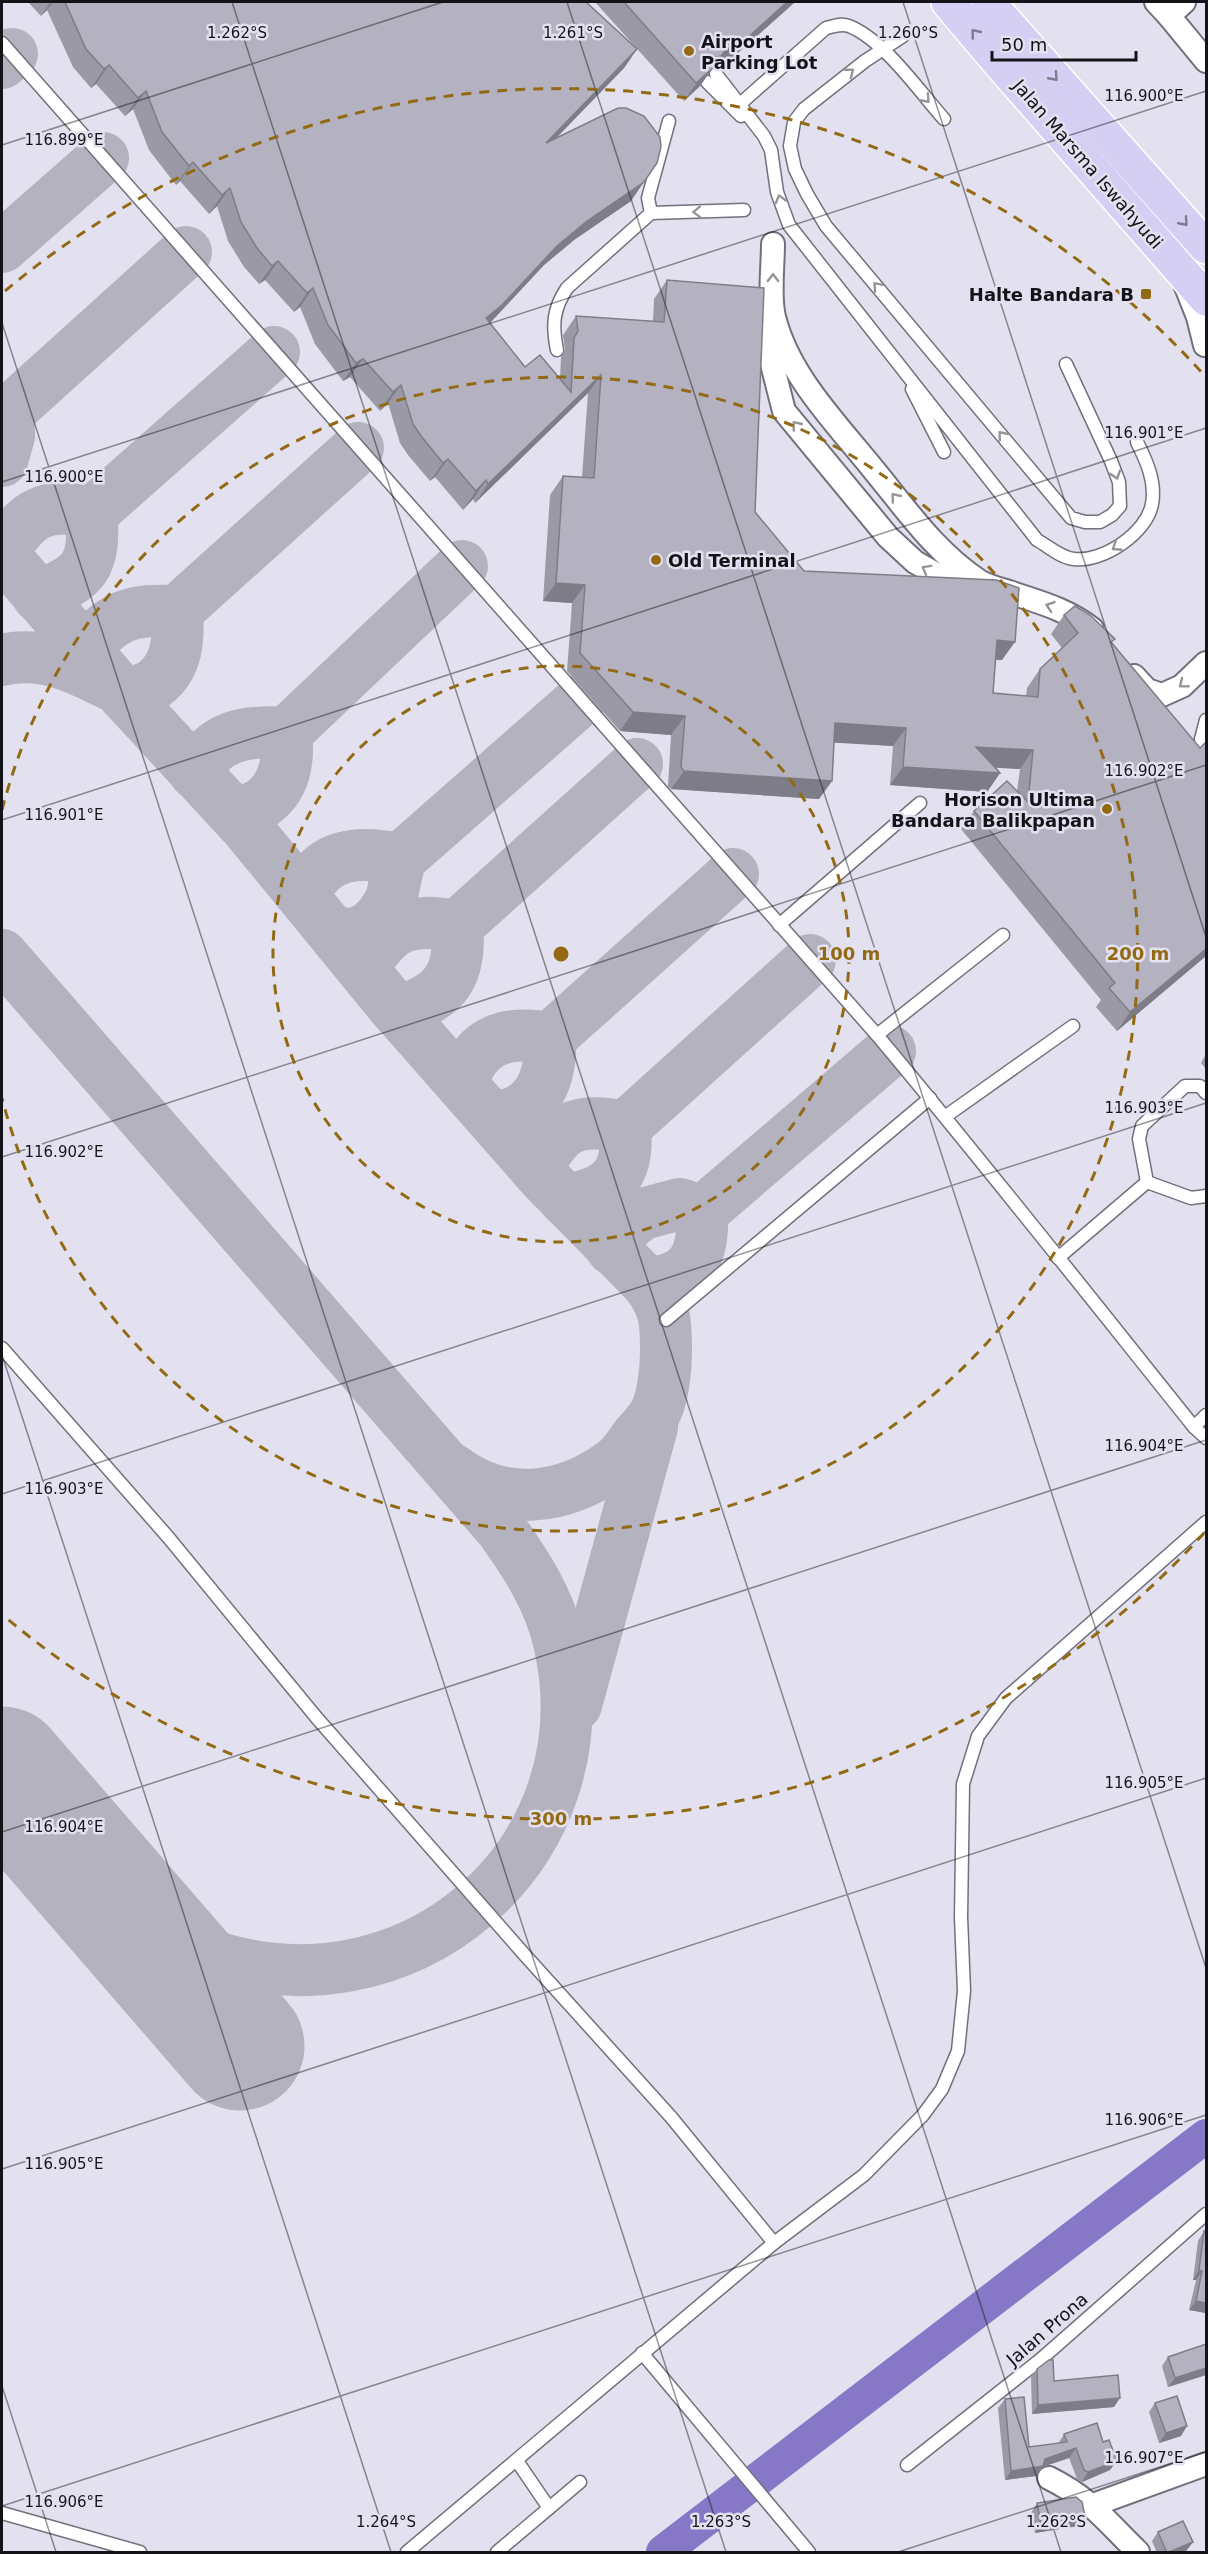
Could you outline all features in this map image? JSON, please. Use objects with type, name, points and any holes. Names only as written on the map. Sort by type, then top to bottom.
[{"type":"highway","name":"Jalan Marsma Iswahyudi","points":[[948,2],[1206,299]]},
{"type":"highway","name":"Jalan Marsma Iswahyudi","points":[[988,2],[1206,247]]},
{"type":"street","points":[[1170,6],[1206,62]]},
{"type":"street","points":[[772,244],[771,360],[784,411],[888,537],[915,562],[936,574],[982,583],[1075,616],[1091,628],[1147,690],[1162,696],[1182,686],[1206,663]]},
{"type":"street","points":[[1176,264],[1198,317],[1205,345]]},
{"type":"street","points":[[773,315],[781,339],[795,368],[827,412],[930,539],[953,563],[982,583]]},
{"type":"street","points":[[1092,2505],[1206,2464]]},
{"type":"street","points":[[1049,2478],[1074,2490],[1092,2505],[1138,2553]]},
{"type":"lane","points":[[740,104],[826,28],[847,25],[881,49],[944,119]]},
{"type":"lane","points":[[903,36],[881,49],[804,109],[794,122],[790,146],[795,169],[826,226],[1071,518],[1085,522],[1100,522],[1112,515],[1120,506],[1119,482],[1066,364]]},
{"type":"lane","points":[[2,43],[877,1035],[946,1116],[1194,1427],[1206,1438]]},
{"type":"lane","points":[[764,136],[712,78],[740,104],[764,136],[771,150],[777,192],[789,225],[1037,540],[1074,559],[1097,556],[1115,550],[1131,536],[1152,506],[1152,485],[1148,464],[1137,442]]},
{"type":"lane","points":[[651,213],[648,198],[669,121]]},
{"type":"lane","points":[[557,350],[553,315],[567,288],[651,213],[744,210]]},
{"type":"lane","points":[[772,244],[789,225]]},
{"type":"lane","points":[[899,364],[944,452]]},
{"type":"lane","points":[[1203,752],[1201,739],[1206,720]]},
{"type":"lane","points":[[779,925],[920,803]]},
{"type":"lane","points":[[877,1035],[1003,935]]},
{"type":"lane","points":[[946,1116],[1073,1026]]},
{"type":"lane","points":[[1147,1182],[1139,1139],[1142,1126],[1185,1086],[1200,1086],[1206,1093]]},
{"type":"lane","points":[[666,1320],[930,1098]]},
{"type":"lane","points":[[1058,1258],[1147,1182]]},
{"type":"lane","points":[[1147,1182],[1191,1198],[1206,1196]]},
{"type":"lane","points":[[2,1348],[168,1537],[331,1735],[671,2118],[774,2243]]},
{"type":"lane","points":[[1194,1427],[1206,1416]]},
{"type":"lane","points":[[407,2553],[774,2243],[864,2175],[923,2115],[942,2090],[958,2051],[963,2003],[961,1917],[963,1784],[978,1736],[1006,1698],[1206,1522]]},
{"type":"lane","name":"Jalan Prona","points":[[907,2465],[1040,2360],[1206,2214]]},
{"type":"lane","points":[[642,2353],[809,2553]]},
{"type":"lane","points":[[517,2461],[549,2508]]},
{"type":"lane","points":[[497,2553],[580,2482]]},
{"type":"lane","points":[[2,2513],[140,2553]]},
{"type":"building","points":[[65,2],[586,2],[637,49],[546,143],[618,108],[626,108],[644,116],[660,137],[661,147],[657,163],[644,182],[587,221],[557,246],[502,305],[486,318],[525,367],[540,355],[571,392],[574,338],[578,331],[576,316],[664,322],[667,280],[764,288],[755,512],[804,571],[996,580],[1019,588],[1015,642],[997,640],[993,693],[1038,697],[1040,669],[1078,633],[1064,615],[1075,606],[1090,615],[1115,639],[1111,642],[1200,748],[1206,742],[1206,949],[1130,1012],[1109,988],[1115,983],[974,811],[1007,781],[1028,802],[1033,750],[976,747],[1000,773],[903,767],[906,728],[835,723],[832,781],[684,771],[681,767],[685,716],[633,712],[580,653],[585,585],[556,583],[563,476],[594,478],[601,375],[488,484],[486,480],[476,491],[448,459],[443,463],[421,436],[413,424],[401,385],[393,392],[363,359],[356,363],[328,325],[313,288],[307,293],[278,261],[272,266],[257,248],[241,222],[230,188],[222,195],[193,162],[189,166],[162,132],[146,91],[138,98],[109,65],[104,69],[86,49]]},
{"type":"building","name":"Airport Parking Lot","points":[[624,2],[787,2],[734,50],[727,48],[721,56],[714,58],[713,68],[696,83]]},
{"type":"building","points":[[1204,2231],[1206,2232],[1206,2303],[1196,2301],[1202,2271],[1199,2270]]},
{"type":"building","points":[[1206,2344],[1206,2368],[1175,2378],[1168,2357]]},
{"type":"building","points":[[1049,2360],[1053,2360],[1054,2381],[1118,2375],[1120,2398],[1038,2405],[1037,2369]]},
{"type":"building","points":[[1177,2396],[1187,2426],[1166,2433],[1155,2403]]},
{"type":"building","points":[[1024,2397],[1029,2447],[1067,2442],[1064,2434],[1097,2423],[1103,2442],[1109,2440],[1117,2461],[1088,2472],[1084,2470],[1076,2448],[1045,2459],[1043,2466],[1011,2471],[1005,2399]]},
{"type":"building","points":[[1076,2497],[1082,2502],[1085,2516],[1041,2524],[1037,2503]]},
{"type":"building","points":[[1183,2521],[1193,2542],[1167,2553],[1158,2532]]},
{"type":"waterway","points":[[663,2552],[1206,2136]]},
{"type":"taxiway","points":[[2,63],[12,54]]},
{"type":"taxiway","points":[[2,247],[103,158]]},
{"type":"taxiway","points":[[2,412],[9,412],[186,252]]},
{"type":"taxiway","points":[[92,513],[274,352]]},
{"type":"taxiway","points":[[2,461],[9,436],[9,412]]},
{"type":"taxiway","points":[[85,650],[105,628],[125,616],[148,611],[177,611],[358,448]]},
{"type":"taxiway","points":[[2,554],[20,529],[38,514],[61,509],[92,513]]},
{"type":"taxiway","points":[[38,596],[68,582],[84,567],[91,546],[92,513]]},
{"type":"taxiway","points":[[2,553],[124,695],[246,827],[391,1004],[544,1178],[647,1283],[658,1300],[664,1316],[666,1341],[665,1376],[660,1401],[654,1415],[617,1461],[594,1476],[574,1485],[554,1492],[533,1495],[492,1490],[452,1469]]},
{"type":"taxiway","points":[[195,773],[209,753],[225,741],[245,734],[286,733],[462,566]]},
{"type":"taxiway","points":[[124,695],[154,684],[168,669],[177,641],[177,611]]},
{"type":"taxiway","points":[[2,660],[30,657],[44,659],[70,666],[109,684]]},
{"type":"taxiway","points":[[342,934],[357,933],[370,927],[381,916],[391,900],[400,859],[581,700]]},
{"type":"taxiway","points":[[234,814],[262,803],[278,787],[286,761],[286,733]]},
{"type":"taxiway","points":[[363,969],[381,943],[401,928],[425,923],[457,926],[637,764]]},
{"type":"taxiway","points":[[304,897],[315,876],[323,868],[343,858],[377,855],[400,859]]},
{"type":"taxiway","points":[[550,1038],[733,874]]},
{"type":"taxiway","points":[[398,1012],[428,999],[447,982],[457,958],[457,926]]},
{"type":"taxiway","points":[[2,955],[501,1529],[536,1582],[555,1626],[559,1642],[566,1720],[553,1792],[521,1854],[474,1906],[416,1944],[348,1966],[275,1969],[199,1951],[163,1933],[130,1908],[71,1852]]},
{"type":"taxiway","points":[[537,1170],[553,1143],[570,1128],[594,1123],[625,1127],[810,960]]},
{"type":"taxiway","points":[[462,1084],[475,1057],[495,1041],[520,1035],[550,1038]]},
{"type":"taxiway","points":[[491,1117],[507,1115],[520,1110],[538,1092],[548,1068],[550,1038]]},
{"type":"taxiway","points":[[702,1212],[890,1051]]},
{"type":"taxiway","points":[[565,1200],[594,1192],[614,1179],[624,1158],[625,1127]]},
{"type":"taxiway","points":[[612,1249],[626,1227],[642,1214],[680,1204],[702,1212]]},
{"type":"taxiway","points":[[647,1283],[663,1281],[676,1276],[693,1262],[701,1241],[702,1212]]},
{"type":"taxiway","points":[[576,1705],[652,1427]]},
{"type":"runway","points":[[2,1771],[240,2046]]},
{"type":"place","name":"Airport Parking Lot","points":[[689,51]]},
{"type":"place","name":"Halte Bandara B","points":[[1146,294]]},
{"type":"place","name":"Old Terminal","points":[[656,560]]},
{"type":"place","name":"Horison Ultima Bandara Balikpapan","points":[[1107,809]]}]
